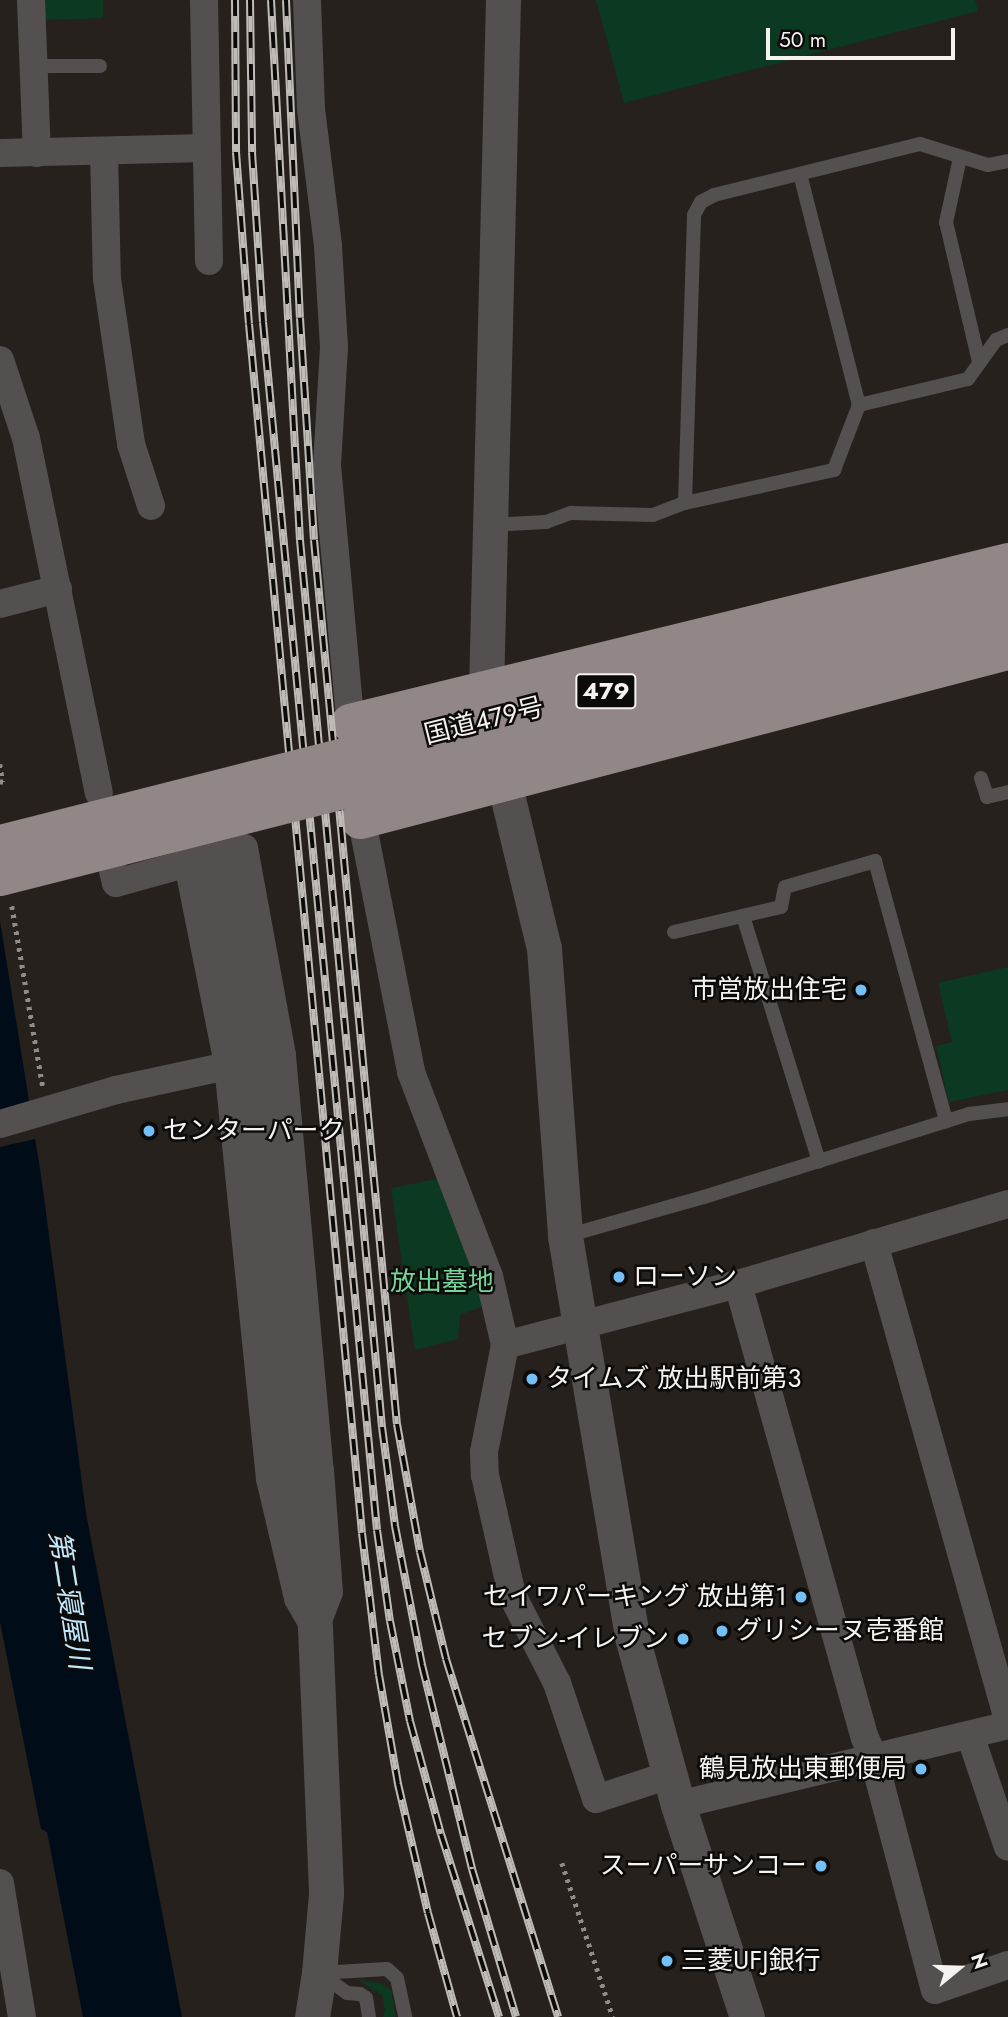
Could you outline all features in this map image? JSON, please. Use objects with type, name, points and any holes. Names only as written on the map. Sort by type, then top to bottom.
[{"type":"highway","points":[[350,723],[1008,562]]},
{"type":"highway","name":"国道479号","points":[[6,890],[206,808],[1008,589]]},
{"type":"highway","name":"国道479号","points":[[0,844],[206,808],[1008,622]]},
{"type":"highway","points":[[360,820],[1008,651]]},
{"type":"street","points":[[31,0],[37,153]]},
{"type":"street","points":[[204,0],[209,261]]},
{"type":"street","points":[[307,0],[311,108],[328,246],[334,346],[327,465],[360,820],[411,1072],[489,1276],[506,1345],[484,1452],[485,1475],[512,1595],[557,1683],[596,1799],[673,1790],[873,1756],[1008,1725]]},
{"type":"street","points":[[503,0],[486,690],[504,782],[544,948],[565,1236],[632,1637],[673,1790],[747,2017]]},
{"type":"street","points":[[0,153],[206,148]]},
{"type":"street","points":[[104,151],[107,279],[131,444],[150,506]]},
{"type":"street","points":[[0,360],[22,419],[99,793]]},
{"type":"street","points":[[0,604],[58,589]]},
{"type":"street","points":[[206,808],[254,1051],[314,1628],[326,1895],[312,2017]]},
{"type":"street","points":[[113,871],[116,883],[244,848],[282,1056],[329,1592],[314,1628]]},
{"type":"street","points":[[188,863],[228,1064],[270,1479],[298,1598],[314,1628]]},
{"type":"street","points":[[0,1124],[42,1114],[116,1090],[228,1064],[282,1056]]},
{"type":"street","points":[[506,1345],[579,1328],[738,1284],[1008,1204]]},
{"type":"street","points":[[874,1243],[1008,1719]]},
{"type":"street","points":[[738,1284],[865,1738],[873,1756],[935,1990],[1008,1965]]},
{"type":"street","points":[[970,1735],[1008,1847]]},
{"type":"street","points":[[0,1883],[4,1924],[22,2017]]},
{"type":"lane","points":[[34,66],[100,66]]},
{"type":"lane","points":[[685,503],[694,215],[701,202],[714,195],[920,144],[988,165],[1008,161]]},
{"type":"lane","points":[[960,158],[946,222],[979,362]]},
{"type":"lane","points":[[491,525],[546,522],[571,513],[653,515],[685,503],[834,470],[859,405],[800,174]]},
{"type":"lane","points":[[859,405],[968,379],[996,340],[1008,335]]},
{"type":"lane","points":[[981,778],[987,797],[1008,792]]},
{"type":"lane","points":[[674,932],[781,907],[785,887],[875,861],[946,1121]]},
{"type":"lane","points":[[743,916],[819,1161]]},
{"type":"lane","points":[[565,1236],[969,1114],[1008,1109]]},
{"type":"lane","points":[[319,1973],[387,1969],[397,1978],[405,2017]]},
{"type":"lane","points":[[319,1973],[347,1993],[360,1994],[366,1998],[369,2017]]},
{"type":"path","points":[[0,764],[3,782],[0,782]]},
{"type":"path","points":[[6,890],[42,1114]]},
{"type":"path","points":[[562,1863],[613,2017]]},
{"type":"green space","points":[[45,0],[103,0],[103,18],[45,20]]},
{"type":"green space","points":[[596,0],[975,0],[978,11],[624,103]]},
{"type":"green space","points":[[1008,967],[1008,1090],[949,1102],[936,1046],[952,1042],[938,983]]},
{"type":"green space","name":"放出墓地","points":[[442,1178],[488,1304],[460,1315],[458,1339],[415,1350],[391,1188]]},
{"type":"green space","points":[[358,1980],[380,1983],[391,1990],[396,2017],[383,2017],[385,2010],[382,1995]]},
{"type":"water","name":"第二寝屋川","points":[[0,921],[41,1175],[86,1513],[182,2017],[83,2017],[47,1832],[41,1829],[0,1622]]},
{"type":"pier","points":[[33,1103],[39,1138],[0,1147],[0,1111]]},
{"type":"railway","points":[[235,0],[236,152],[249,324],[362,1533],[379,1675],[398,1784],[428,1913],[457,2017]]},
{"type":"railway","points":[[250,0],[252,152],[263,322],[377,1530],[390,1621],[410,1721],[441,1834],[499,2017]]},
{"type":"railway","points":[[271,0],[300,540],[382,1427],[395,1526],[422,1665],[472,1869],[516,2017]]},
{"type":"railway","points":[[286,0],[300,318],[314,540],[397,1424],[420,1552],[446,1659],[558,2017]]},
{"type":"place","name":"市営放出住宅","points":[[861,990]]},
{"type":"place","name":"センターパーク","points":[[149,1131]]},
{"type":"place","name":"ローソン","points":[[619,1277]]},
{"type":"place","name":"タイムズ 放出駅前第3","points":[[532,1379]]},
{"type":"place","name":"セイワパーキング 放出第1","points":[[801,1597]]},
{"type":"place","name":"グリシーヌ壱番館","points":[[722,1631]]},
{"type":"place","name":"セブン-イレブン","points":[[683,1639]]},
{"type":"place","name":"鶴見放出東郵便局","points":[[921,1769]]},
{"type":"place","name":"スーパーサンコー","points":[[821,1866]]},
{"type":"place","name":"三菱UFJ銀行","points":[[667,1961]]}]
